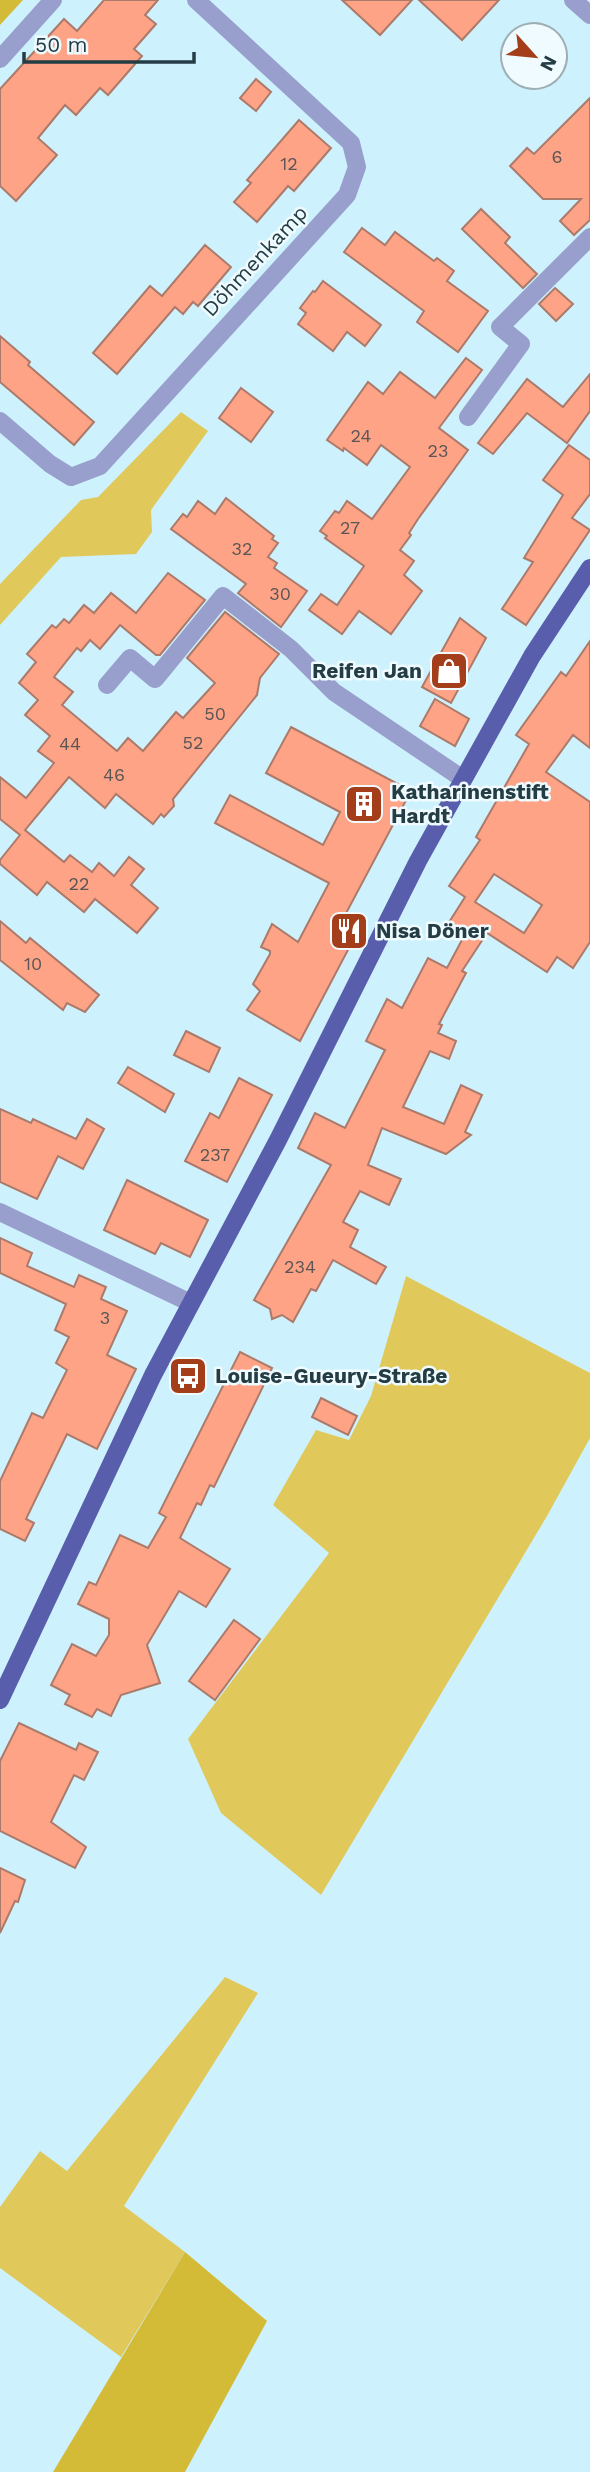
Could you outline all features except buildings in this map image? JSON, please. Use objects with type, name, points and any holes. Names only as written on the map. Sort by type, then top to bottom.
[{"type":"main road","points":[[0,1700],[153,1376],[278,1140],[418,861],[532,656],[590,568]]},
{"type":"street","points":[[0,59],[53,0]]},
{"type":"street","name":"Döhmenkamp","points":[[0,421],[50,464],[71,477],[100,467],[347,195],[357,167],[351,143],[195,0]]},
{"type":"street","points":[[573,0],[590,15]]},
{"type":"street","points":[[468,417],[521,344],[500,327],[590,237]]},
{"type":"street","points":[[107,685],[130,658],[155,679],[223,596],[291,649],[334,692],[463,779]]},
{"type":"street","points":[[0,1212],[191,1303]]},
{"type":"shaded area","points":[[0,0],[23,0],[0,25]]},
{"type":"shaded area","points":[[181,412],[208,431],[151,510],[152,532],[136,554],[61,557],[0,625],[0,584],[81,500],[98,497]]},
{"type":"shaded area","points":[[406,1276],[590,1373],[590,1438],[547,1516],[321,1895],[221,1813],[188,1739],[329,1553],[273,1505],[316,1430],[349,1440],[371,1396]]},
{"type":"shaded area","points":[[225,1977],[258,1993],[124,2206],[185,2252],[121,2357],[0,2268],[0,2207],[40,2151],[67,2171]]},
{"type":"shaded area","points":[[185,2252],[267,2321],[185,2472],[53,2472]]},
{"type":"place","name":"Reifen Jan","points":[[449,671]]},
{"type":"place","name":"Katharinenstift Hardt","points":[[364,804]]},
{"type":"place","name":"Nisa Döner","points":[[349,931]]},
{"type":"place","name":"Louise-Gueury-Straße","points":[[188,1376]]}]
